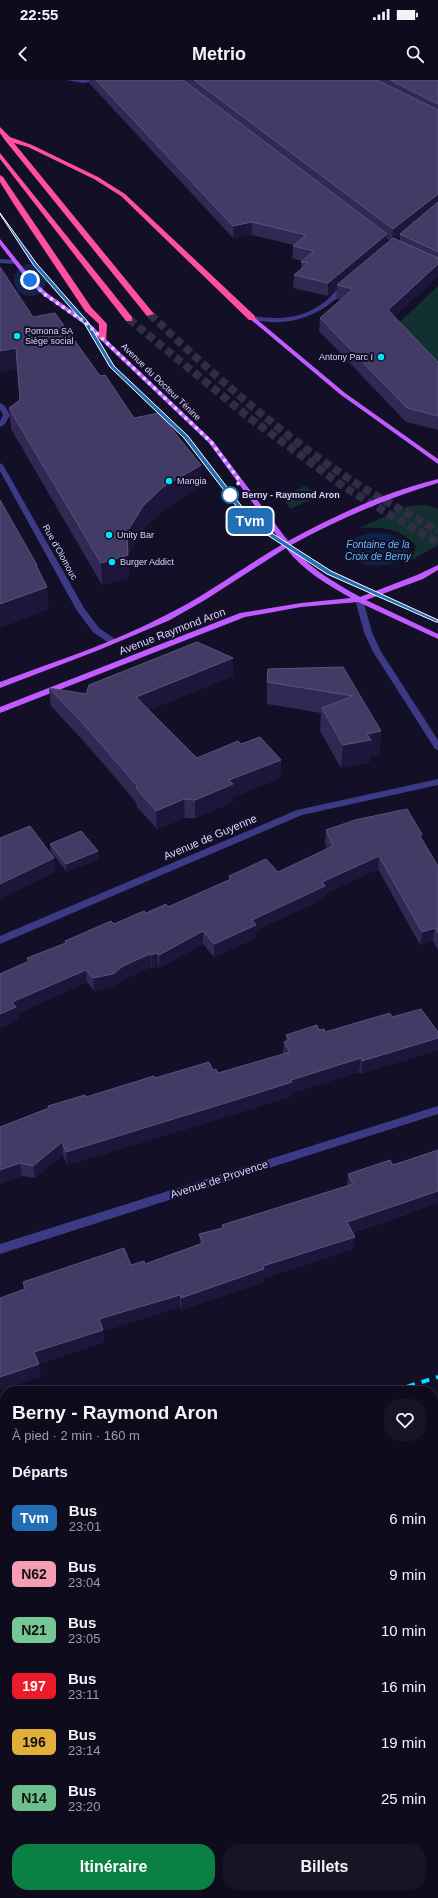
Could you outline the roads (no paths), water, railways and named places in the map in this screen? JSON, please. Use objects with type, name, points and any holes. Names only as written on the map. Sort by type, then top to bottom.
[{"type":"highway","points":[[0,129],[150,314]]},
{"type":"highway","points":[[6,138],[30,146],[96,178],[123,195],[252,318]]},
{"type":"highway","points":[[0,156],[130,319]]},
{"type":"highway","points":[[0,177],[84,303],[102,324],[103,339]]},
{"type":"main road","name":"Avenue du Docteur Ténine","points":[[0,241],[3,249],[44,294],[86,323],[211,442],[296,557],[331,583],[359,600],[438,638]]},
{"type":"main road","points":[[252,318],[343,394],[438,462]]},
{"type":"main road","name":"Avenue Raymond Aron","points":[[0,685],[159,622],[191,606],[287,544],[336,518],[412,488],[438,481]]},
{"type":"main road","name":"Avenue Raymond Aron","points":[[0,710],[243,615],[300,605],[359,600],[420,578],[438,567]]},
{"type":"street","points":[[68,80],[83,82],[98,80]]},
{"type":"street","points":[[0,261],[16,262]]},
{"type":"street","points":[[252,318],[276,321],[315,312],[351,282]]},
{"type":"street","points":[[0,405],[5,410],[7,415],[5,421],[0,426]]},
{"type":"street","name":"Rue d'Olomouc","points":[[0,465],[80,609],[96,630],[112,641]]},
{"type":"street","points":[[359,600],[368,632],[376,650],[438,747]]},
{"type":"street","name":"Avenue de Guyenne","points":[[0,940],[300,812],[438,782]]},
{"type":"street","name":"Avenue de Provence","points":[[0,1248],[438,1110]]},
{"type":"water","name":"Fontaine de la Croix de Berny","points":[[369,533],[383,533],[396,537],[404,543],[407,551],[403,558],[394,563],[381,566],[357,562],[350,554],[350,543],[354,538]]},
{"type":"tunnel","points":[[150,314],[248,403],[300,444],[364,489],[438,531]]},
{"type":"tunnel","points":[[129,319],[247,416],[344,487],[438,543]]},
{"type":"railway","points":[[409,1386],[438,1377]]},
{"type":"place","name":"Pomona SA Siège social","points":[[17,336]]},
{"type":"place","name":"Antony Parc I","points":[[381,357]]},
{"type":"place","name":"Mangia","points":[[169,481]]},
{"type":"place","name":"Berny - Raymond Aron","points":[[230,495]]},
{"type":"place","name":"Unity Bar","points":[[109,535]]},
{"type":"place","name":"Burger Addict","points":[[112,562]]}]
